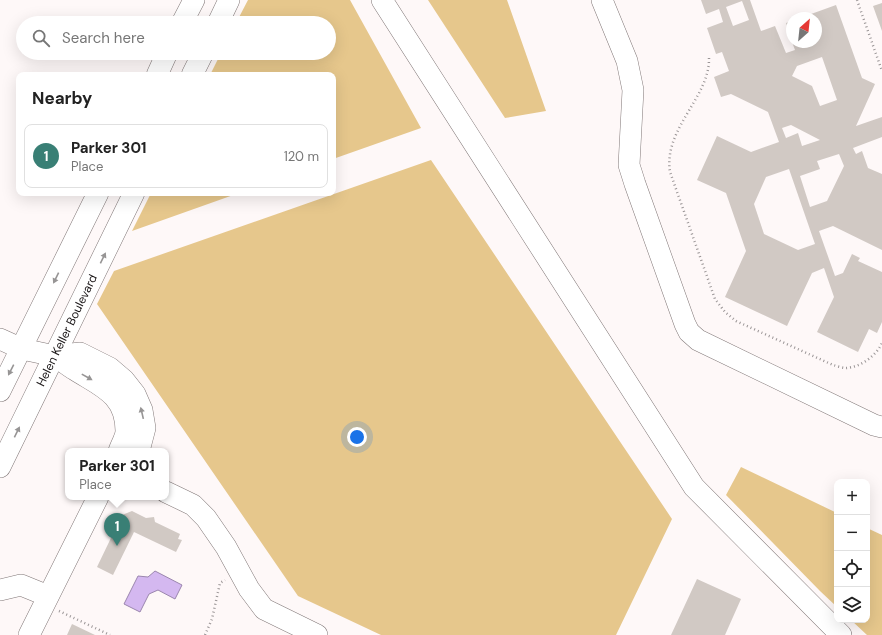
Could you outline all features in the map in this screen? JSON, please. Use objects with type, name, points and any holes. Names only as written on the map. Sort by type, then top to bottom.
[{"type":"street","points":[[186,16],[194,0]]},
{"type":"street","points":[[221,16],[229,0]]},
{"type":"street","points":[[382,0],[694,487],[841,635]]},
{"type":"street","points":[[602,0],[627,61],[633,90],[629,165],[637,192],[689,332],[698,340],[874,425],[882,427]]},
{"type":"street","points":[[158,72],[164,60]]},
{"type":"street","points":[[194,72],[200,60]]},
{"type":"street","points":[[0,391],[97,196]]},
{"type":"street","name":"Helen Keller Boulevard","points":[[0,467],[133,196]]},
{"type":"street","points":[[0,340],[22,348],[55,356],[80,353],[110,368],[124,380],[135,394],[142,410],[145,428],[140,448]]},
{"type":"street","points":[[55,356],[76,371],[103,386],[115,398],[124,414],[126,432],[120,448]]},
{"type":"street","points":[[169,493],[193,505],[206,518],[249,589],[264,609],[317,635]]},
{"type":"street","points":[[29,635],[96,500]]},
{"type":"street","points":[[0,590],[21,585],[46,600]]},
{"type":"path","points":[[857,0],[882,71]]},
{"type":"path","points":[[708,58],[709,66],[705,79],[676,133],[668,161],[672,179],[715,299],[725,312],[736,321],[833,365],[845,368],[854,366],[876,354],[882,343]]},
{"type":"path","points":[[204,635],[212,619],[220,583],[239,571]]},
{"type":"path","points":[[46,600],[110,635]]},
{"type":"shaded area","points":[[248,0],[350,0],[421,128],[336,158],[336,72],[212,72],[218,60],[336,60],[336,16],[240,16]]},
{"type":"shaded area","points":[[428,0],[507,0],[546,111],[505,118]]},
{"type":"shaded area","points":[[431,160],[672,519],[616,635],[381,635],[298,596],[97,304],[114,271],[328,196],[336,196],[336,193]]},
{"type":"shaded area","points":[[150,196],[231,196],[132,231]]},
{"type":"shaded area","points":[[741,467],[834,512],[834,604],[820,591],[726,495]]},
{"type":"shaded area","points":[[870,529],[882,535],[882,635],[867,635],[854,623],[870,623]]},
{"type":"shaded area","points":[[155,571],[182,585],[175,599],[158,590],[149,594],[140,612],[124,604],[138,576],[148,577]]},
{"type":"building","points":[[701,0],[750,0],[761,31],[775,26],[786,53],[795,50],[794,48],[822,48],[822,12],[817,12],[836,5],[862,78],[875,84],[856,126],[882,117],[882,137],[853,148],[856,154],[862,151],[868,168],[882,174],[882,250],[833,226],[819,231],[835,276],[843,273],[852,254],[860,258],[858,261],[882,272],[882,322],[877,333],[869,329],[858,352],[817,332],[834,297],[824,268],[812,273],[787,326],[725,297],[746,251],[726,193],[697,180],[717,136],[751,152],[779,142],[768,112],[731,94],[721,97],[714,77],[729,71],[722,52],[716,54],[707,28],[723,22],[719,9],[706,14]],"holes":[[[742,1],[749,20],[733,26],[726,7]],[[822,57],[837,100],[820,106],[812,86],[792,76],[797,66]],[[791,125],[820,140],[802,146],[798,133],[786,138],[782,128]],[[839,154],[844,166],[827,201],[810,207],[800,176],[820,169],[817,161]],[[789,169],[815,244],[798,250],[764,234],[754,204],[766,177]]]},
{"type":"building","points":[[882,3],[882,31],[873,6]]},
{"type":"building","points":[[132,511],[146,518],[154,517],[155,522],[180,534],[178,539],[182,540],[176,552],[134,532],[113,575],[97,567],[122,515]]},
{"type":"building","points":[[697,579],[741,599],[725,635],[671,635]]},
{"type":"building","points":[[72,624],[95,635],[67,635]]},
{"type":"place","name":"Parker 301","points":[[117,546]]}]
